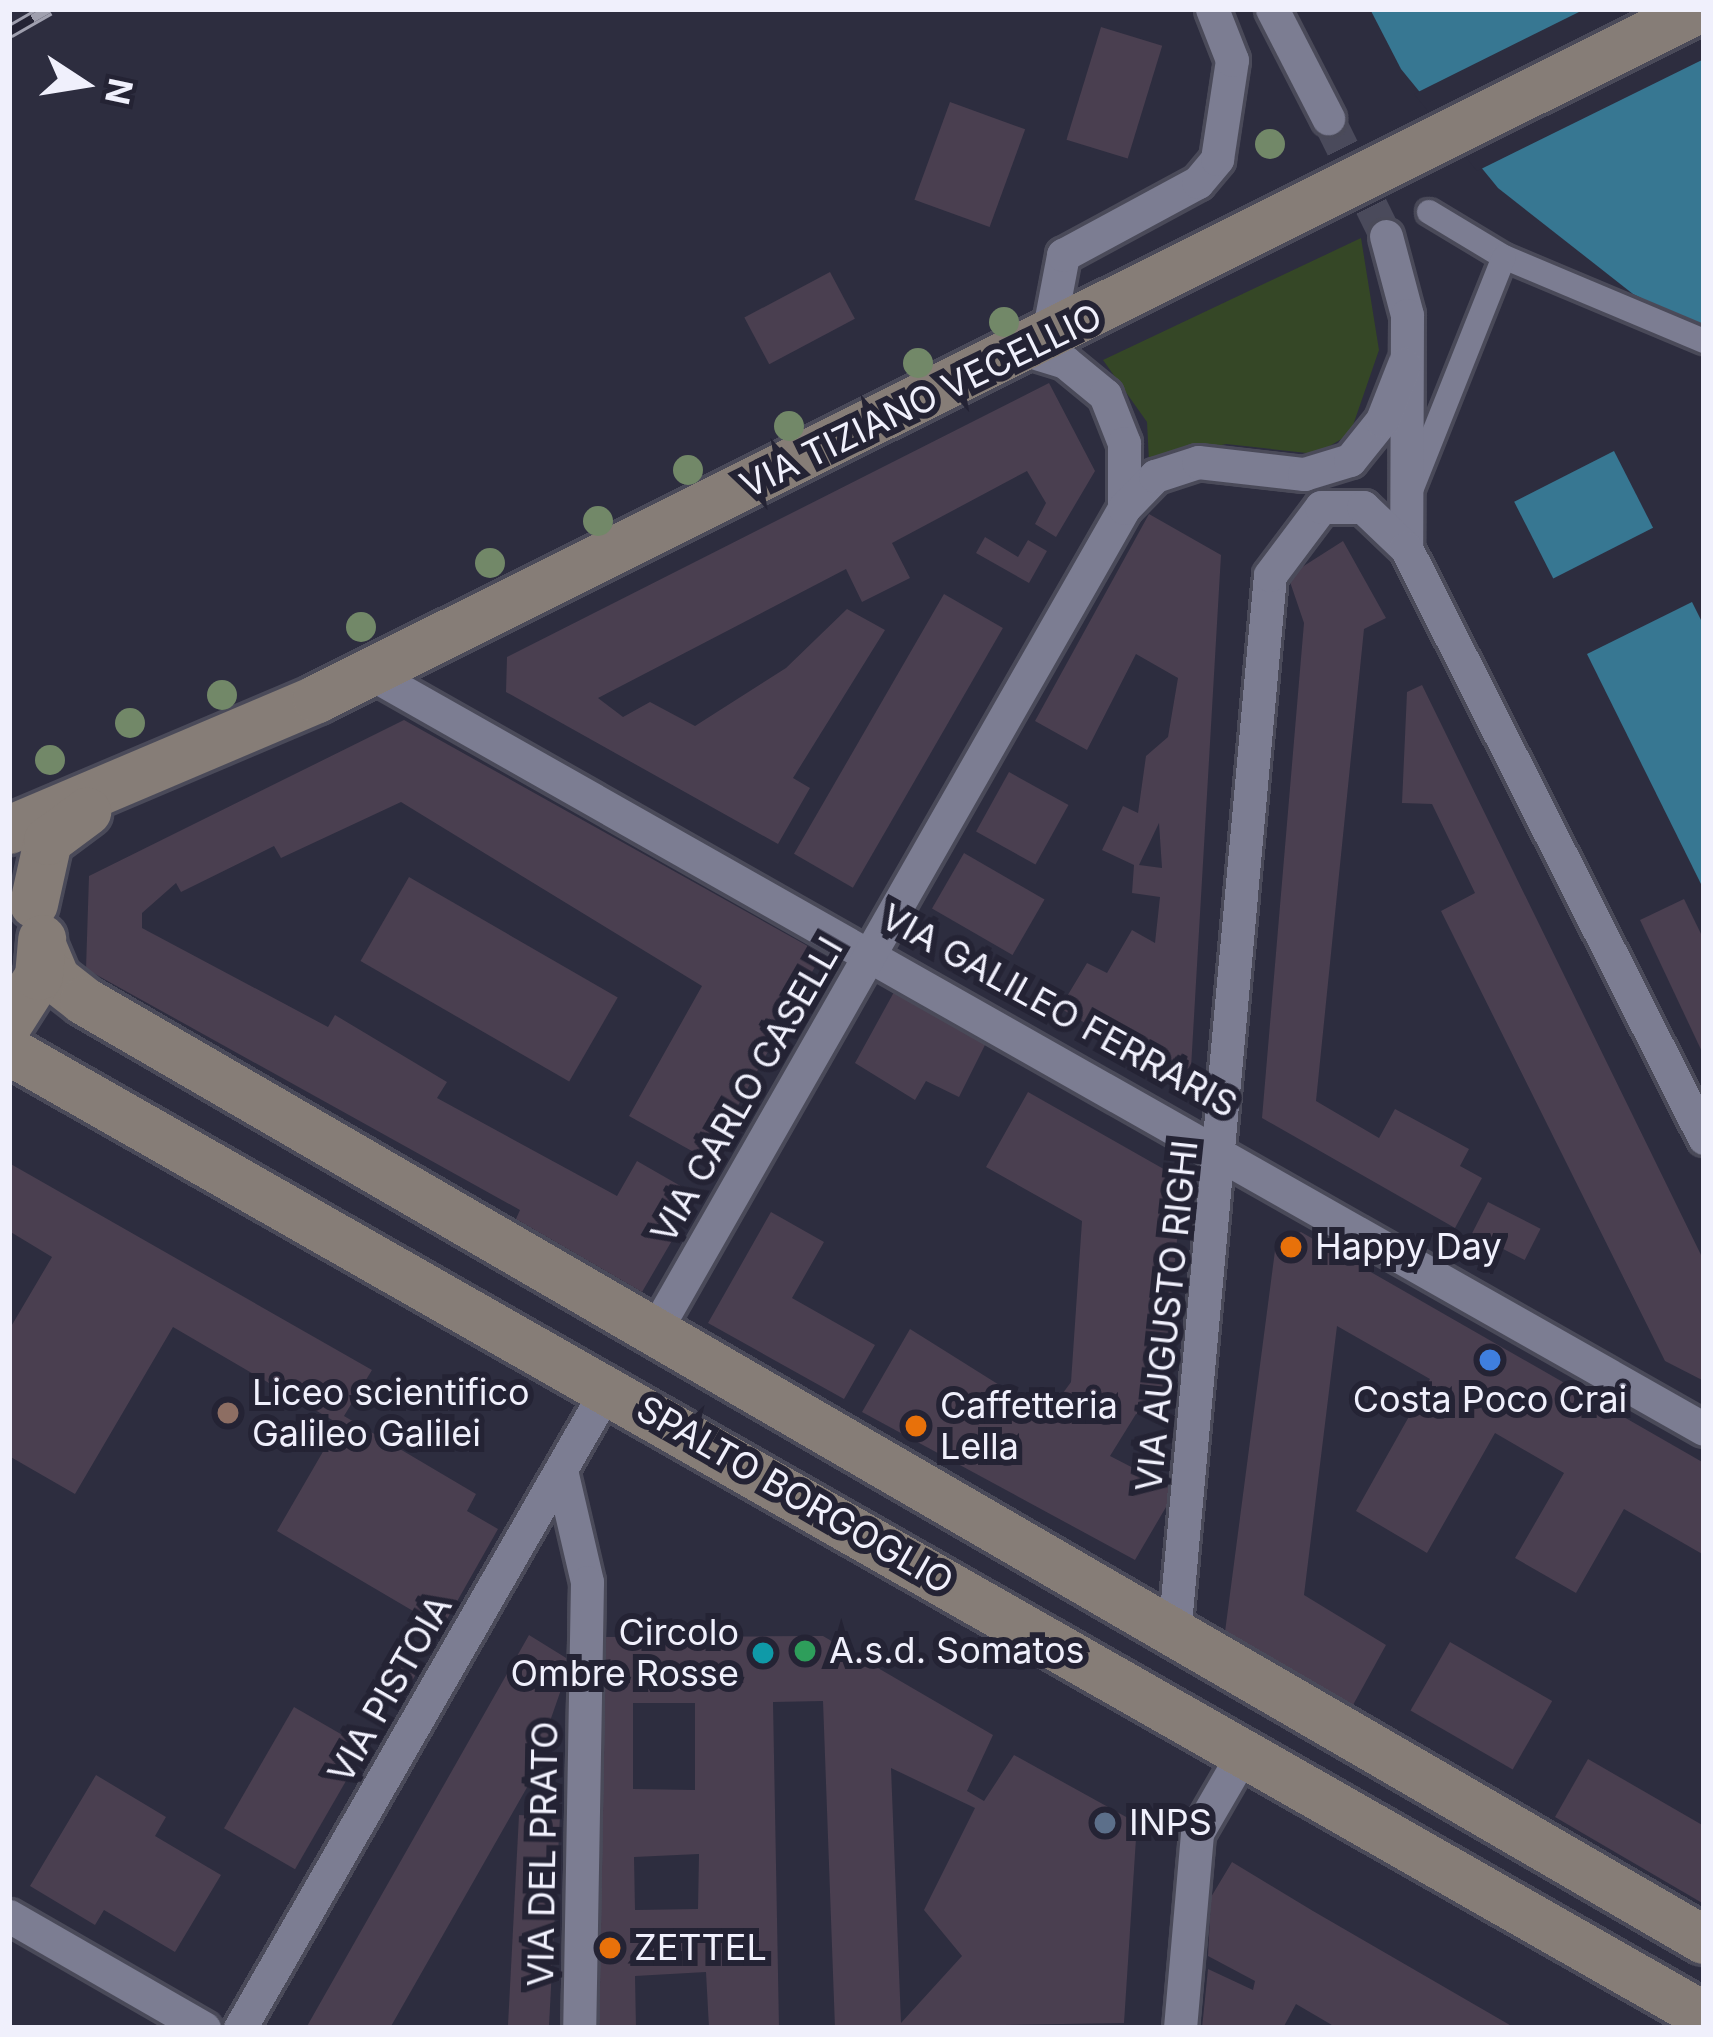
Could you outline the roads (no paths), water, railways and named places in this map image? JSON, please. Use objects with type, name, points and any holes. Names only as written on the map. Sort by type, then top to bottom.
[{"type":"main road","name":"VIA TIZIANO VECELLIO","points":[[136,779],[370,673],[1700,9]]},
{"type":"main road","points":[[9,830],[136,779]]},
{"type":"main road","points":[[9,1023],[29,908],[48,841],[136,779]]},
{"type":"main road","name":"SPALTO BORGOGLIO","points":[[29,908],[65,989],[652,1336],[1704,1940]]},
{"type":"main road","name":"SPALTO BORGOGLIO","points":[[9,1051],[1704,2016]]},
{"type":"street","points":[[1124,508],[1124,442],[1106,395],[1037,344],[1064,255],[1198,182],[1217,160],[1232,61],[1212,9]]},
{"type":"street","points":[[1272,9],[1328,118]]},
{"type":"street","points":[[1429,212],[1504,257],[1704,341]]},
{"type":"street","points":[[1386,236],[1402,279],[1406,548],[1704,1138]]},
{"type":"street","points":[[1402,512],[1435,448],[1484,287],[1504,257]]},
{"type":"street","points":[[1124,508],[1155,476],[1198,462],[1304,473],[1350,460],[1382,420],[1404,364]]},
{"type":"street","name":"VIA AUGUSTO RIGHI","points":[[1174,1634],[1224,1148],[1270,575],[1305,520],[1341,502],[1384,519],[1406,548]]},
{"type":"street","name":"VIA CARLO CASELLI","points":[[652,1336],[1124,508]]},
{"type":"street","name":"VIA GALILEO FERRARIS","points":[[370,673],[1224,1148],[1704,1429]]},
{"type":"street","name":"VIA PISTOIA","points":[[241,2028],[608,1389]]},
{"type":"street","name":"VIA DEL PRATO","points":[[561,1470],[587,1582],[579,2028]]},
{"type":"street","points":[[1180,2028],[1197,1833],[1244,1752]]},
{"type":"street","points":[[9,1916],[204,2028]]},
{"type":"water","points":[[1370,9],[1704,9],[1704,329],[1633,294],[1498,188],[1401,69]]},
{"type":"water","points":[[1614,451],[1653,528],[1553,578],[1514,502]]},
{"type":"water","points":[[1692,602],[1704,626],[1704,890],[1587,654]]},
{"type":"tunnel","points":[[1328,118],[1386,236]]},
{"type":"railway","points":[[9,32],[49,9]]},
{"type":"place","name":"Happy Day","points":[[1291,1247]]},
{"type":"place","name":"Costa Poco Crai","points":[[1490,1360]]},
{"type":"place","name":"Liceo scientifico Galileo Galilei","points":[[228,1413]]},
{"type":"place","name":"Caffetteria Lella","points":[[916,1426]]},
{"type":"place","name":"A.s.d. Somatos","points":[[805,1651]]},
{"type":"place","name":"Circolo Ombre Rosse","points":[[763,1653]]},
{"type":"place","name":"INPS","points":[[1105,1823]]},
{"type":"place","name":"ZETTEL","points":[[610,1948]]}]
